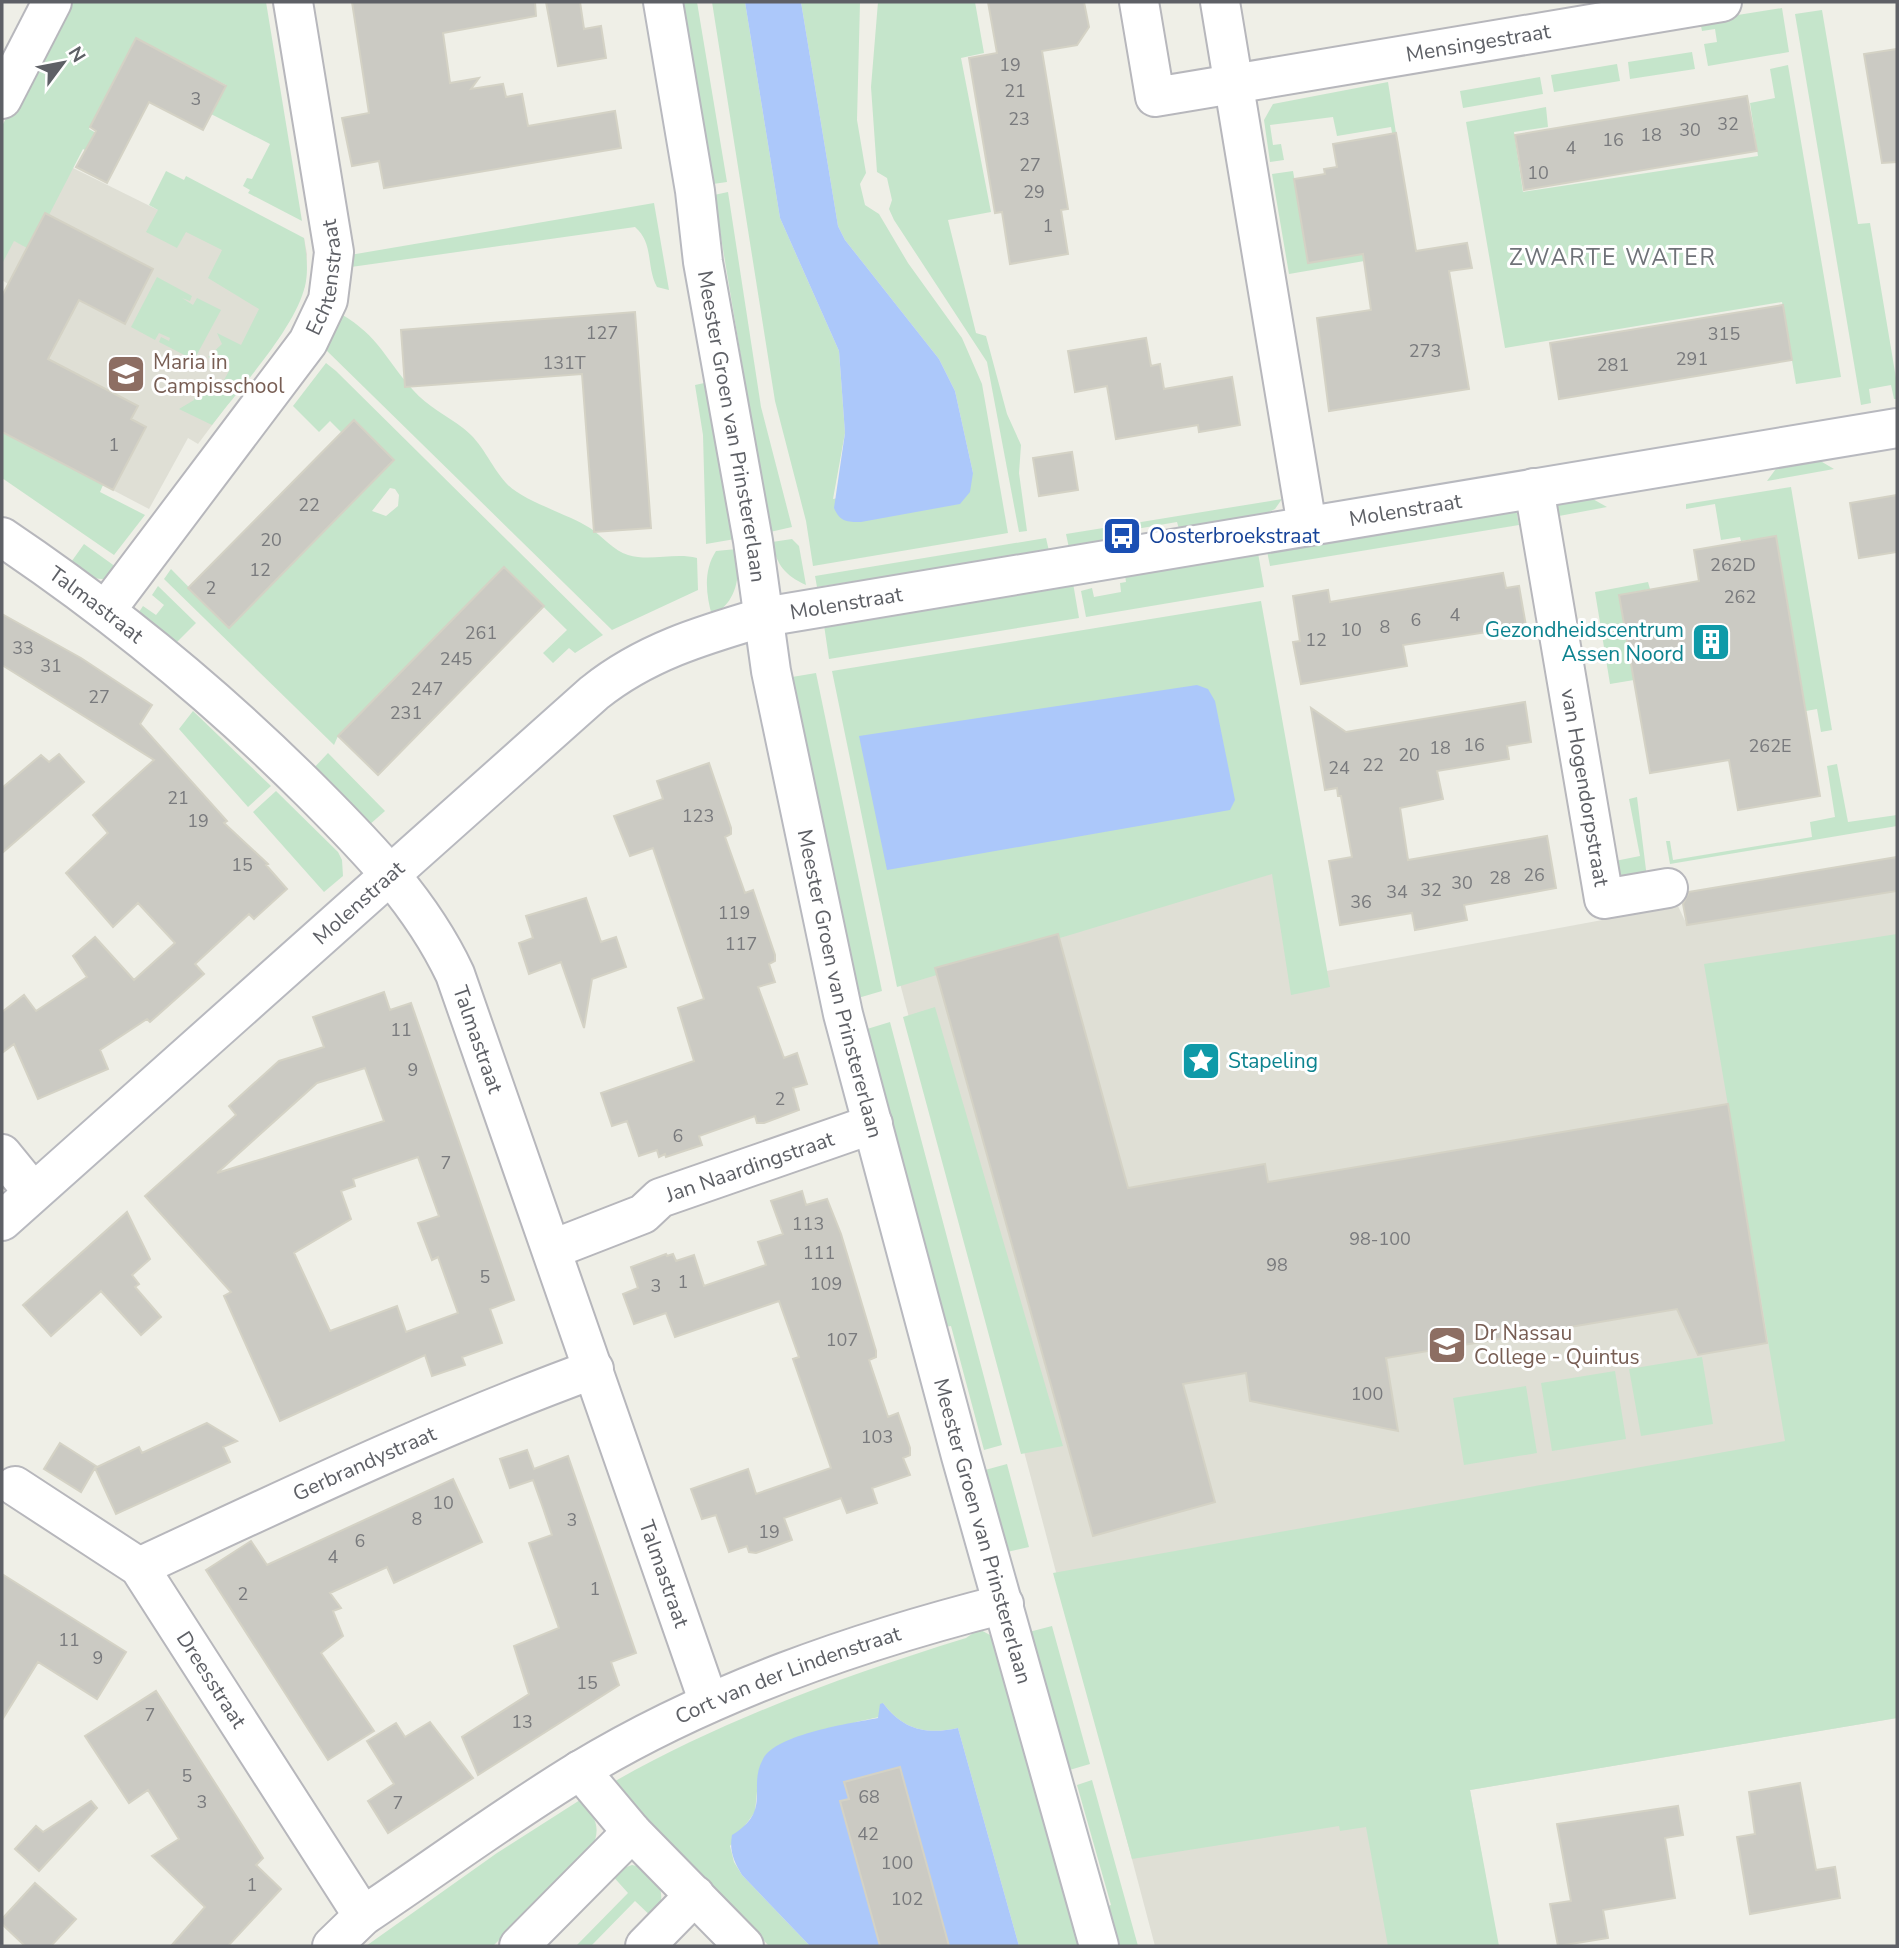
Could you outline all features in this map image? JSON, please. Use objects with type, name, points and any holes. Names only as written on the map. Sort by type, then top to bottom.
[{"type":"street","points":[[2,99],[52,2]]},
{"type":"street","name":"Echtenstraat","points":[[106,610],[308,342],[328,300],[334,252],[293,2]]},
{"type":"street","name":"Meester Groen van Prinstererlaan","points":[[663,2],[771,671],[843,1014],[961,1456],[1099,1946]]},
{"type":"street","points":[[1139,2],[1155,97],[1233,83]]},
{"type":"street","points":[[1220,2],[1307,526]]},
{"type":"street","name":"Mensingestraat","points":[[1233,83],[1722,2]]},
{"type":"street","name":"Molenstraat","points":[[2,1221],[614,677],[667,648],[764,617],[1897,428]]},
{"type":"street","name":"van Hogendorpstraat","points":[[1534,488],[1604,899],[1668,888]]},
{"type":"street","name":"Talmastraat","points":[[2,537],[163,654],[245,726],[392,874],[424,915],[455,974],[709,1703]]},
{"type":"street","name":"Jan Naardingstraat","points":[[553,1249],[643,1214],[660,1198],[873,1124]]},
{"type":"street","points":[[2,1154],[33,1192]]},
{"type":"street","name":"Gerbrandystraat","points":[[139,1567],[379,1455],[481,1411],[594,1369]]},
{"type":"street","name":"Dreesstraat","points":[[15,1486],[139,1567],[363,1916]]},
{"type":"street","name":"Cort van der Lindenstraat","points":[[332,1946],[363,1916],[580,1770],[709,1703],[846,1651],[1004,1604]]},
{"type":"street","points":[[580,1770],[632,1832],[744,1946]]},
{"type":"street","points":[[519,1946],[632,1832]]},
{"type":"street","points":[[645,1946],[695,1895]]},
{"type":"shaded area","name":"Maria in Campisschool","points":[[73,168],[158,210],[177,247],[188,226],[304,238],[307,254],[305,286],[289,322],[198,444],[188,438],[149,509],[2,432],[2,296],[8,284],[2,280],[2,235],[27,247]]},
{"type":"shaded area","name":"Dr Nassau College - Quintus","points":[[1297,853],[1321,972],[1678,906],[1687,925],[1897,890],[1897,1718],[1470,1790],[1498,1946],[1155,1946],[884,923]]},
{"type":"green space","points":[[67,2],[266,2],[302,221],[248,193],[250,190],[243,186],[247,178],[252,179],[270,144],[211,114],[226,85],[136,39],[89,129],[123,148],[113,165],[83,149],[49,215],[45,213],[27,248],[14,241],[2,264],[2,126]]},
{"type":"green space","points":[[682,2],[697,2],[727,182],[713,184]]},
{"type":"green space","points":[[712,2],[745,2],[780,218],[839,351],[845,433],[833,499],[973,473],[955,391],[939,359],[845,240],[838,226],[801,2],[860,2],[857,120],[866,173],[860,184],[865,205],[879,214],[908,263],[962,338],[982,384],[1008,533],[813,566],[806,521],[775,401]]},
{"type":"green space","points":[[878,2],[975,2],[984,53],[961,58],[991,212],[948,220],[976,333],[986,336],[1007,414],[1021,445],[1019,473],[1027,531],[1019,532],[987,362],[894,220],[889,209],[892,200],[887,178],[877,172],[871,87]]},
{"type":"green space","points":[[1782,8],[1789,52],[1708,66],[1704,44],[1717,42],[1715,29],[1702,31],[1700,21]]},
{"type":"green space","points":[[1822,10],[1858,224],[1870,223],[1897,384],[1897,399],[1894,399],[1891,385],[1869,389],[1871,403],[1861,405],[1795,14]]},
{"type":"green space","points":[[1692,52],[1695,69],[1630,79],[1628,62]]},
{"type":"green space","points":[[1617,64],[1620,81],[1554,92],[1551,75]]},
{"type":"green space","points":[[1788,65],[1841,377],[1796,384],[1782,302],[1505,348],[1466,122],[1546,107],[1548,127],[1514,132],[1523,192],[1758,156],[1750,103],[1775,98],[1770,69]]},
{"type":"green space","points":[[1540,77],[1543,94],[1463,108],[1460,91]]},
{"type":"green space","points":[[1388,82],[1396,133],[1392,133],[1391,127],[1337,136],[1333,117],[1270,125],[1273,145],[1281,144],[1284,160],[1270,162],[1264,120],[1273,104]]},
{"type":"green space","points":[[166,171],[184,180],[186,176],[304,238],[307,274],[299,303],[290,321],[251,377],[212,425],[179,409],[194,400],[197,387],[193,382],[217,393],[230,369],[208,357],[222,344],[217,333],[241,345],[259,309],[208,278],[222,250],[186,232],[177,248],[146,232],[158,210],[149,205]]},
{"type":"green space","points":[[1293,171],[1309,263],[1398,248],[1399,255],[1289,274],[1272,174]]},
{"type":"green space","points":[[728,192],[761,407],[792,527],[770,532],[714,195]]},
{"type":"green space","points":[[654,203],[669,290],[657,287],[645,240],[635,227],[351,267],[350,255]]},
{"type":"green space","points":[[157,277],[192,296],[190,301],[182,298],[193,305],[197,298],[221,310],[194,360],[159,342],[161,337],[169,341],[170,338],[159,333],[155,340],[131,327]]},
{"type":"green space","points":[[341,314],[374,340],[419,396],[470,434],[500,476],[513,489],[590,528],[613,547],[628,555],[645,558],[697,558],[698,590],[612,630],[324,348]]},
{"type":"green space","points":[[326,363],[603,635],[575,653],[569,648],[553,663],[543,653],[567,630],[504,568],[338,736],[334,745],[164,579],[171,569],[229,628],[394,460],[355,420],[342,433],[330,421],[319,432],[293,406]],"holes":[[[390,488],[395,489],[399,495],[398,506],[386,516],[372,511]]]},
{"type":"green space","points":[[709,382],[735,539],[706,544],[703,435],[695,385]]},
{"type":"green space","points":[[2,432],[103,485],[100,492],[145,515],[114,555],[2,478]]},
{"type":"green space","points":[[1817,459],[1834,469],[1767,481],[1778,466]]},
{"type":"green space","points":[[1791,487],[1832,730],[1821,732],[1817,709],[1806,711],[1776,536],[1741,541],[1740,537],[1721,540],[1715,504],[1686,509],[1686,504]]},
{"type":"green space","points":[[1591,498],[1607,507],[1559,516],[1557,503]]},
{"type":"green space","points":[[1282,499],[1275,509],[1263,515],[1179,529],[1177,522],[1136,529],[1135,523]]},
{"type":"green space","points":[[1516,509],[1519,525],[1270,566],[1267,551]]},
{"type":"green space","points":[[1122,525],[1125,538],[1069,548],[1066,534]]},
{"type":"green space","points":[[1046,538],[1049,551],[817,587],[815,576]]},
{"type":"green space","points":[[792,539],[799,546],[806,585],[783,569],[774,550],[772,542]]},
{"type":"green space","points":[[84,544],[123,572],[102,579],[89,576],[69,565]]},
{"type":"green space","points":[[737,549],[735,587],[727,603],[712,616],[707,583],[709,566],[716,551]]},
{"type":"green space","points":[[1258,553],[1264,587],[1086,617],[1081,591],[1092,588],[1094,597],[1121,592],[1120,583],[1126,582],[1125,575]]},
{"type":"green space","points":[[1648,582],[1650,589],[1619,595],[1634,680],[1610,684],[1595,592]]},
{"type":"green space","points":[[1073,583],[1079,618],[829,659],[824,625]]},
{"type":"green space","points":[[158,586],[196,623],[174,645],[139,612],[143,606],[156,615],[164,605],[152,595]]},
{"type":"green space","points":[[1261,601],[1330,987],[1291,995],[1272,874],[897,987],[832,671]]},
{"type":"green space","points":[[816,673],[882,991],[858,998],[792,677]]},
{"type":"green space","points":[[193,711],[271,786],[248,807],[179,729]]},
{"type":"green space","points":[[328,753],[385,811],[368,826],[311,771]]},
{"type":"green space","points":[[1837,764],[1848,822],[1897,815],[1897,826],[1670,864],[1666,841],[1670,841],[1673,860],[1812,837],[1810,822],[1835,817],[1827,766]]},
{"type":"green space","points":[[276,791],[338,852],[342,860],[343,876],[324,892],[253,812]]},
{"type":"green space","points":[[1637,797],[1647,878],[1620,880],[1610,862],[1640,856],[1629,799]]},
{"type":"green space","points":[[1897,934],[1897,1718],[1470,1790],[1499,1946],[1388,1946],[1366,1827],[1340,1831],[1339,1826],[1132,1859],[1053,1573],[1785,1441],[1704,964]]},
{"type":"green space","points":[[935,1007],[1063,1446],[1021,1454],[903,1017]]},
{"type":"green space","points":[[890,1022],[1002,1445],[984,1450],[951,1326],[945,1327],[867,1029]]},
{"type":"green space","points":[[1702,1357],[1713,1424],[1641,1436],[1629,1369]]},
{"type":"green space","points":[[1615,1371],[1626,1439],[1552,1451],[1541,1383]]},
{"type":"green space","points":[[1526,1386],[1537,1453],[1464,1465],[1453,1398]]},
{"type":"green space","points":[[1007,1464],[1029,1547],[1007,1552],[985,1470]]},
{"type":"green space","points":[[1052,1626],[1090,1764],[1066,1771],[1029,1632]]},
{"type":"green space","points":[[979,1629],[990,1635],[997,1649],[1079,1946],[1019,1946],[958,1728],[936,1731],[907,1725],[883,1703],[879,1717],[856,1722],[759,1771],[755,1812],[730,1846],[734,1862],[742,1875],[810,1946],[769,1946],[610,1784],[696,1740],[784,1701],[966,1638]]},
{"type":"green space","points":[[1092,1780],[1138,1946],[1117,1946],[1106,1907],[1111,1905],[1077,1785]]},
{"type":"green space","points":[[580,1800],[596,1823],[596,1835],[591,1850],[493,1946],[366,1946],[497,1853]]},
{"type":"green space","points":[[632,1865],[650,1872],[659,1885],[661,1902],[655,1920],[635,1901],[591,1946],[576,1946],[628,1893],[610,1873]]},
{"type":"water","points":[[745,2],[801,2],[838,226],[845,240],[939,359],[955,391],[973,473],[970,492],[960,504],[861,522],[844,520],[834,508],[845,433],[839,351],[780,218]]},
{"type":"water","points":[[1197,685],[1208,689],[1215,701],[1235,800],[1230,810],[887,870],[859,736]]},
{"type":"water","points":[[883,1703],[899,1719],[916,1728],[936,1731],[958,1728],[1019,1946],[944,1946],[897,1772],[849,1785],[884,1946],[810,1946],[739,1870],[732,1851],[732,1835],[752,1817],[756,1807],[757,1779],[763,1759],[771,1750],[798,1736],[878,1718],[880,1704]]},
{"type":"building","points":[[352,2],[535,2],[536,16],[443,33],[450,83],[479,78],[471,89],[503,84],[506,97],[522,94],[528,126],[615,111],[621,148],[384,188],[379,161],[352,166],[342,118],[369,113]]},
{"type":"building","points":[[546,2],[580,2],[584,29],[601,26],[606,58],[558,66]]},
{"type":"building","points":[[988,2],[1084,2],[1089,27],[1077,45],[1042,51],[1068,209],[1061,210],[1068,254],[1010,264],[1002,212],[995,213],[969,58],[997,53]]},
{"type":"building","points":[[136,38],[226,86],[203,130],[149,102],[107,183],[76,167],[96,131],[90,127]]},
{"type":"building","points":[[1897,49],[1897,162],[1882,163],[1864,54]]},
{"type":"building","points":[[1747,96],[1757,151],[1524,190],[1515,135]]},
{"type":"building","points":[[1396,133],[1416,251],[1467,243],[1472,268],[1449,271],[1469,389],[1329,411],[1317,318],[1371,310],[1363,254],[1308,263],[1294,179],[1325,174],[1324,169],[1337,167],[1333,144]]},
{"type":"building","points":[[45,213],[153,269],[125,324],[79,300],[48,359],[138,406],[131,419],[146,427],[113,490],[2,432],[2,296]]},
{"type":"building","points":[[1783,305],[1792,360],[1559,399],[1550,343]]},
{"type":"building","points":[[635,312],[651,528],[594,532],[582,374],[405,387],[401,330]]},
{"type":"building","points":[[1146,338],[1151,366],[1160,364],[1164,389],[1232,377],[1240,425],[1199,432],[1198,425],[1116,439],[1107,386],[1075,392],[1068,351]]},
{"type":"building","points":[[354,420],[394,460],[229,628],[188,588]]},
{"type":"building","points":[[1072,452],[1078,490],[1039,496],[1033,458]]},
{"type":"building","points":[[1897,495],[1897,552],[1859,558],[1850,503]]},
{"type":"building","name":"Gezondheidscentrum Assen Noord","points":[[1776,536],[1820,796],[1738,810],[1729,760],[1650,773],[1619,595],[1699,581],[1694,550]]},
{"type":"building","points":[[504,567],[544,606],[378,775],[338,736]]},
{"type":"building","points":[[1503,573],[1506,588],[1519,586],[1526,626],[1403,645],[1407,666],[1301,684],[1293,642],[1300,641],[1293,596],[1328,590],[1330,602]]},
{"type":"building","points":[[2,614],[81,658],[152,705],[140,724],[227,821],[224,823],[268,864],[266,865],[287,889],[254,919],[249,914],[195,964],[204,974],[150,1022],[147,1019],[100,1050],[108,1069],[38,1099],[14,1044],[2,1053],[2,1012],[24,995],[36,1011],[87,977],[73,956],[95,937],[134,980],[175,943],[138,903],[113,927],[66,873],[108,833],[93,815],[154,760],[2,665]]},
{"type":"building","points":[[1525,702],[1531,742],[1507,746],[1509,759],[1437,771],[1443,799],[1400,808],[1408,860],[1547,836],[1556,888],[1464,905],[1467,920],[1415,930],[1412,913],[1340,925],[1329,861],[1352,857],[1341,796],[1338,796],[1337,788],[1325,790],[1311,708],[1346,732]]},
{"type":"building","points":[[59,754],[84,782],[2,853],[2,788],[41,755],[49,762]]},
{"type":"building","points":[[709,763],[731,828],[731,834],[725,837],[745,893],[753,890],[775,955],[775,961],[769,964],[775,982],[758,987],[784,1058],[797,1053],[807,1084],[793,1088],[799,1110],[764,1123],[757,1123],[755,1116],[699,1136],[702,1145],[666,1157],[665,1154],[659,1157],[657,1150],[639,1156],[627,1121],[612,1126],[601,1093],[694,1061],[678,1008],[704,999],[653,848],[630,856],[614,816],[663,799],[657,781]]},
{"type":"building","points":[[1897,857],[1897,891],[1687,925],[1683,904],[1689,892]]},
{"type":"building","points":[[586,898],[601,942],[616,937],[626,967],[592,979],[584,1028],[561,962],[529,974],[519,943],[533,938],[526,916]]},
{"type":"building","points":[[1058,934],[1128,1188],[1265,1164],[1268,1182],[1728,1104],[1767,1343],[1698,1355],[1677,1309],[1386,1358],[1398,1431],[1250,1401],[1246,1373],[1183,1384],[1215,1502],[1093,1536],[935,968]]},
{"type":"building","points":[[384,992],[390,1010],[411,1003],[514,1300],[490,1309],[502,1343],[462,1357],[465,1365],[432,1376],[425,1355],[280,1421],[224,1296],[231,1292],[145,1196],[236,1115],[229,1106],[279,1061],[324,1047],[313,1017]],"holes":[[[365,1068],[384,1121],[217,1173],[317,1083]],[[418,1157],[439,1216],[418,1223],[432,1260],[438,1257],[458,1313],[406,1332],[397,1306],[330,1331],[294,1253],[351,1219],[341,1191],[355,1186],[353,1179]]]},
{"type":"building","points":[[802,1191],[806,1205],[827,1199],[841,1234],[876,1351],[876,1357],[869,1360],[888,1417],[898,1413],[910,1448],[910,1455],[903,1458],[910,1475],[872,1488],[877,1503],[847,1513],[841,1498],[784,1518],[792,1540],[756,1553],[749,1552],[747,1546],[729,1552],[716,1515],[702,1519],[691,1489],[748,1469],[756,1494],[831,1468],[793,1359],[799,1357],[779,1301],[675,1337],[666,1313],[634,1324],[623,1294],[638,1288],[631,1267],[666,1254],[673,1254],[676,1261],[694,1255],[704,1286],[766,1265],[758,1242],[783,1234],[771,1201]]},
{"type":"building","points":[[127,1212],[150,1259],[132,1275],[139,1284],[135,1287],[161,1317],[141,1335],[101,1291],[51,1336],[23,1305]]},
{"type":"building","points":[[207,1423],[237,1441],[223,1447],[230,1462],[116,1514],[95,1468],[139,1447],[142,1453]]},
{"type":"building","points":[[60,1443],[96,1466],[81,1492],[44,1469]]},
{"type":"building","points":[[527,1450],[534,1469],[568,1456],[636,1653],[611,1662],[619,1685],[478,1775],[462,1737],[529,1694],[514,1646],[559,1628],[529,1543],[552,1535],[543,1508],[533,1480],[510,1488],[500,1459]]},
{"type":"building","points":[[453,1479],[482,1542],[394,1583],[387,1567],[330,1593],[341,1608],[333,1611],[343,1636],[321,1653],[374,1731],[328,1760],[206,1570],[251,1541],[267,1565]]},
{"type":"building","points":[[2,1574],[126,1652],[97,1699],[38,1662],[2,1720]]},
{"type":"building","points":[[156,1691],[263,1858],[256,1865],[281,1889],[228,1946],[171,1946],[205,1907],[152,1856],[179,1839],[148,1790],[129,1803],[85,1736]]},
{"type":"building","points":[[430,1722],[473,1778],[388,1833],[368,1801],[394,1784],[367,1741],[396,1723],[405,1737]]},
{"type":"building","points":[[900,1767],[949,1946],[880,1946],[840,1801],[849,1799],[844,1782]]},
{"type":"building","points":[[1800,1783],[1816,1870],[1835,1867],[1840,1898],[1750,1914],[1737,1837],[1755,1834],[1749,1792]]},
{"type":"building","points":[[91,1801],[97,1808],[39,1871],[15,1849],[36,1826],[43,1832]]},
{"type":"building","points":[[1678,1806],[1683,1835],[1665,1838],[1675,1898],[1603,1910],[1608,1938],[1558,1946],[1550,1904],[1571,1901],[1557,1824]]},
{"type":"building","points":[[35,1883],[76,1919],[51,1946],[25,1946],[2,1924],[2,1919]]},
{"type":"place","name":"Maria in Campisschool","points":[[126,374]]},
{"type":"place","name":"Oosterbroekstraat","points":[[1122,536]]},
{"type":"place","name":"Gezondheidscentrum Assen Noord","points":[[1711,642]]},
{"type":"place","name":"Stapeling","points":[[1201,1061]]},
{"type":"place","name":"Dr Nassau College - Quintus","points":[[1447,1345]]},
{"type":"district","name":"ZWARTE WATER","points":[[1613,257]]}]
